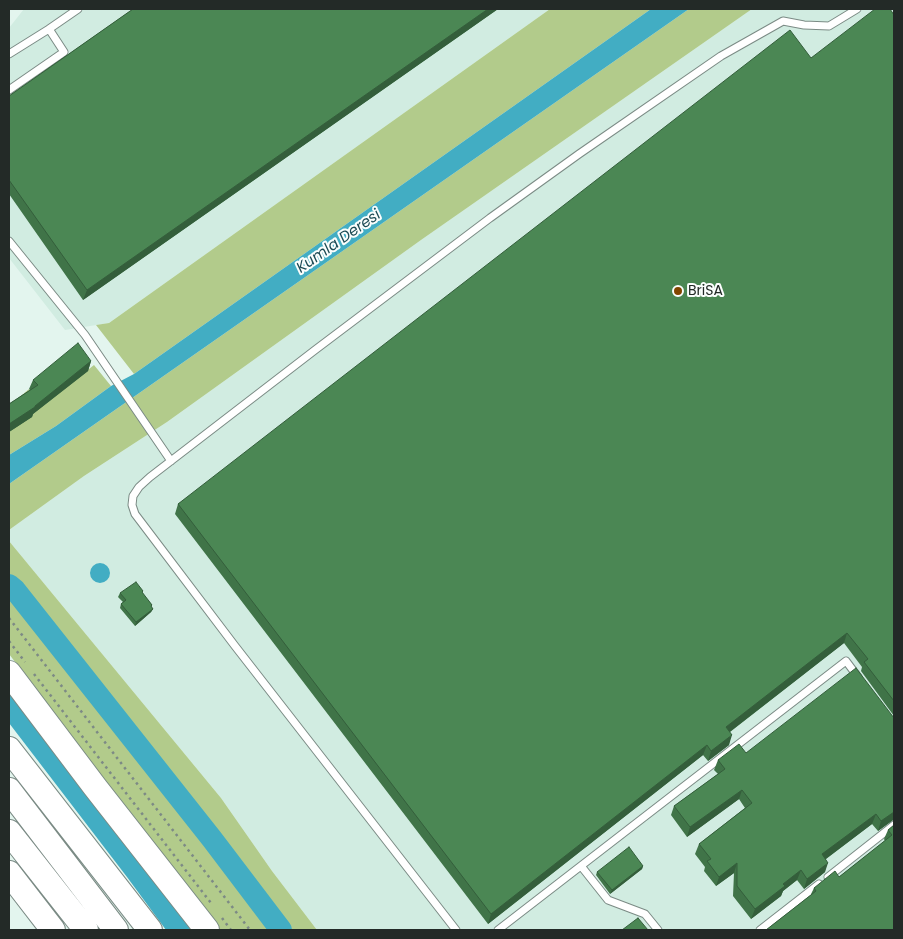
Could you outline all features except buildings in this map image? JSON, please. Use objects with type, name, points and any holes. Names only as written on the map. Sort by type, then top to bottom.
[{"type":"highway","points":[[18,669],[95,787],[213,922]]},
{"type":"highway","points":[[9,749],[150,930]]},
{"type":"highway","points":[[9,756],[31,778]]},
{"type":"highway","points":[[9,790],[116,930]]},
{"type":"highway","points":[[9,832],[86,930]]},
{"type":"highway","points":[[9,873],[53,930]]},
{"type":"lane","points":[[9,54],[78,9]]},
{"type":"lane","points":[[456,930],[235,646],[136,514],[132,505],[133,496],[139,487],[171,461],[490,218],[721,56],[783,21],[804,25],[830,26],[857,9]]},
{"type":"lane","points":[[9,90],[64,52],[49,29]]},
{"type":"lane","points":[[9,241],[85,335],[171,461]]},
{"type":"lane","points":[[498,930],[846,661],[864,685]]},
{"type":"lane","points":[[760,930],[894,824]]},
{"type":"lane","points":[[581,866],[608,900],[645,914],[658,930]]},
{"type":"path","points":[[9,618],[250,930]]},
{"type":"path","points":[[9,641],[18,669]]},
{"type":"path","points":[[33,672],[213,907]]},
{"type":"path","points":[[213,922],[232,930]]},
{"type":"shaded area","points":[[24,9],[550,9],[109,323],[65,330],[9,258],[9,28]]},
{"type":"shaded area","name":"BriSA","points":[[752,9],[894,9],[894,930],[317,930],[272,871],[221,798],[9,541],[9,530],[84,476],[167,422],[421,240]]},
{"type":"green space","points":[[550,9],[651,9],[134,374],[96,325],[109,323]]},
{"type":"green space","points":[[689,9],[752,9],[421,240],[167,422],[84,476],[9,530],[9,484]]},
{"type":"green space","points":[[94,365],[111,386],[56,426],[9,455],[9,406],[29,389],[43,406]]},
{"type":"green space","points":[[9,541],[221,798],[272,871],[317,930],[219,930],[9,654]]},
{"type":"water","name":"Kumla Deresi","points":[[651,9],[689,9],[9,484],[9,455],[56,426],[111,386],[134,374]]},
{"type":"water","points":[[96,563],[104,563],[110,569],[110,577],[104,583],[96,583],[90,577],[90,569]]},
{"type":"water","points":[[9,690],[195,930],[166,930],[9,723]]},
{"type":"waterway","points":[[9,585],[15,590],[212,839],[281,930]]},
{"type":"place","name":"BriSA","points":[[678,291]]}]
